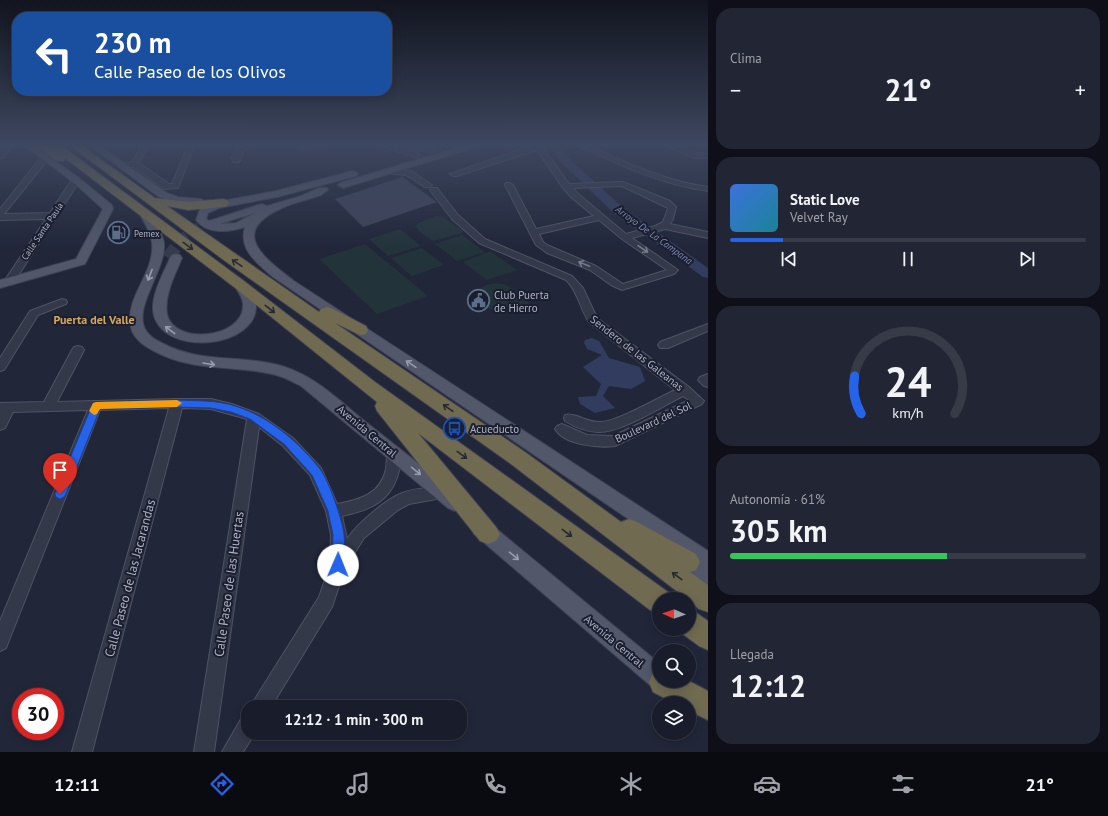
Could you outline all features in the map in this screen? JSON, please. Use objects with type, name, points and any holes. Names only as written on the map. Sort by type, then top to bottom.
[{"type":"highway","points":[[95,179],[147,207],[248,280],[598,510],[698,562]]},
{"type":"highway","points":[[102,179],[104,183]]},
{"type":"highway","points":[[119,179],[147,207],[188,206],[223,202]]},
{"type":"highway","points":[[248,280],[360,330]]},
{"type":"highway","points":[[248,280],[368,387],[652,596]]},
{"type":"highway","points":[[368,387],[488,534]]},
{"type":"highway","points":[[518,458],[708,600]]},
{"type":"highway","points":[[696,628],[708,637]]},
{"type":"highway","points":[[676,688],[708,706]]},
{"type":"main road","points":[[140,179],[158,192],[176,200],[199,202],[256,198]]},
{"type":"main road","points":[[323,190],[259,213],[248,222],[238,226],[216,228],[203,222],[201,216],[204,211],[223,202],[288,192],[335,179]]},
{"type":"main road","points":[[338,179],[211,222],[360,179]]},
{"type":"main road","points":[[5,280],[83,258],[108,211],[106,206],[76,180]]},
{"type":"main road","points":[[278,206],[264,213],[253,224],[248,237],[250,247],[270,269],[290,284],[506,427],[698,562],[708,577]]},
{"type":"main road","name":"Avenida Central","points":[[147,207],[158,245],[158,252],[136,317],[138,328],[149,342],[172,354],[188,360],[210,364],[265,368],[292,375],[306,382],[442,492],[488,534],[652,672]]},
{"type":"main road","points":[[172,354],[152,335],[147,327],[147,319],[149,305],[172,258],[160,309],[163,323],[166,328],[173,334],[183,337],[205,338],[230,333],[246,321],[250,307],[248,298],[248,280]]},
{"type":"main road","name":"Avenida Central","points":[[671,688],[681,696]]},
{"type":"main road","name":"Avenida Central","points":[[696,709],[708,720]]},
{"type":"street","points":[[0,215],[28,179]]},
{"type":"street","points":[[156,179],[167,187],[175,186],[178,179]]},
{"type":"street","name":"Sendero de las Galeanas","points":[[424,179],[456,217],[482,241],[569,278],[580,290],[587,313],[593,320],[698,401]]},
{"type":"street","points":[[509,185],[542,246],[594,268],[622,287],[671,272],[672,270],[625,237],[574,195],[561,179]]},
{"type":"street","points":[[666,179],[677,184],[708,189]]},
{"type":"street","points":[[677,179],[708,185]]},
{"type":"street","name":"Calle Santa Paula","points":[[5,280],[52,216],[76,180]]},
{"type":"street","points":[[566,186],[623,184],[667,203],[672,207],[666,224]]},
{"type":"street","points":[[0,215],[52,216]]},
{"type":"street","points":[[535,232],[601,217]]},
{"type":"street","points":[[666,224],[708,235]]},
{"type":"street","points":[[625,237],[666,224],[708,231]]},
{"type":"street","points":[[613,227],[643,231]]},
{"type":"street","points":[[0,367],[34,313],[62,302]]},
{"type":"street","points":[[664,345],[708,327]]},
{"type":"street","points":[[48,407],[78,350]]},
{"type":"street","points":[[708,378],[704,380],[708,383]]},
{"type":"street","name":"Boulevard del Sol","points":[[570,418],[592,428],[605,428],[685,390]]},
{"type":"street","name":"Boulevard del Sol","points":[[562,429],[576,438],[590,442],[615,442],[698,401]]},
{"type":"street","points":[[0,425],[5,408],[96,405],[177,403],[211,404],[232,409],[254,417],[288,442],[316,472],[333,511],[338,535],[338,565]]},
{"type":"street","name":"Calle Paseo de las Jacarandas","points":[[82,752],[177,403]]},
{"type":"street","points":[[0,642],[96,405]]},
{"type":"street","name":"Calle Paseo de las Huertas","points":[[204,752],[254,417]]},
{"type":"street","points":[[333,511],[364,503],[379,496],[388,486],[392,476],[394,454]]},
{"type":"street","points":[[264,700],[326,601],[338,565],[359,533],[393,506],[406,498],[442,492]]},
{"type":"street","points":[[379,496],[393,506]]},
{"type":"street","points":[[338,535],[359,533]]},
{"type":"street","points":[[232,752],[241,737]]},
{"type":"shaded area","points":[[437,216],[443,217],[463,231],[462,233],[433,241],[420,232],[415,226],[418,223]]},
{"type":"shaded area","points":[[400,229],[421,246],[388,256],[369,239]]},
{"type":"shaded area","points":[[462,235],[485,252],[457,261],[435,244]]},
{"type":"shaded area","points":[[365,244],[428,296],[377,314],[319,259]]},
{"type":"shaded area","points":[[422,248],[444,265],[412,276],[391,258]]},
{"type":"shaded area","points":[[490,251],[517,270],[487,280],[463,262]]},
{"type":"shaded area","points":[[496,283],[504,284],[513,289],[511,293],[493,303],[518,292],[530,303],[501,315],[479,303],[470,295],[486,285]]},
{"type":"water","points":[[592,338],[599,341],[609,358],[640,367],[645,381],[631,389],[609,386],[603,396],[615,408],[595,413],[580,404],[578,397],[596,396],[601,384],[583,367],[602,355],[587,349],[584,343],[585,340]]},
{"type":"building","points":[[396,179],[405,179],[437,202],[363,227],[335,199]]},
{"type":"building","name":"Pemex","points":[[118,228],[129,236],[121,239],[110,231]]},
{"type":"waterway","name":"Arroyo De La Campana","points":[[585,179],[618,210],[708,274]]},
{"type":"tunnel","points":[[180,241],[209,220]]},
{"type":"tunnel","points":[[168,258],[180,241]]},
{"type":"slow traffic","points":[[94,411],[96,405],[177,403]]},
{"type":"place","name":"Pemex","points":[[119,233]]},
{"type":"place","name":"Club Puerta de Hierro","points":[[478,301]]},
{"type":"place","name":"Acueducto","points":[[454,429]]},
{"type":"district","name":"Puerta del Valle","points":[[94,319]]},
{"type":"route","points":[[60,494],[96,405],[177,403],[211,404],[232,409],[254,417],[288,442],[316,472],[333,511],[338,535],[338,565]]}]
